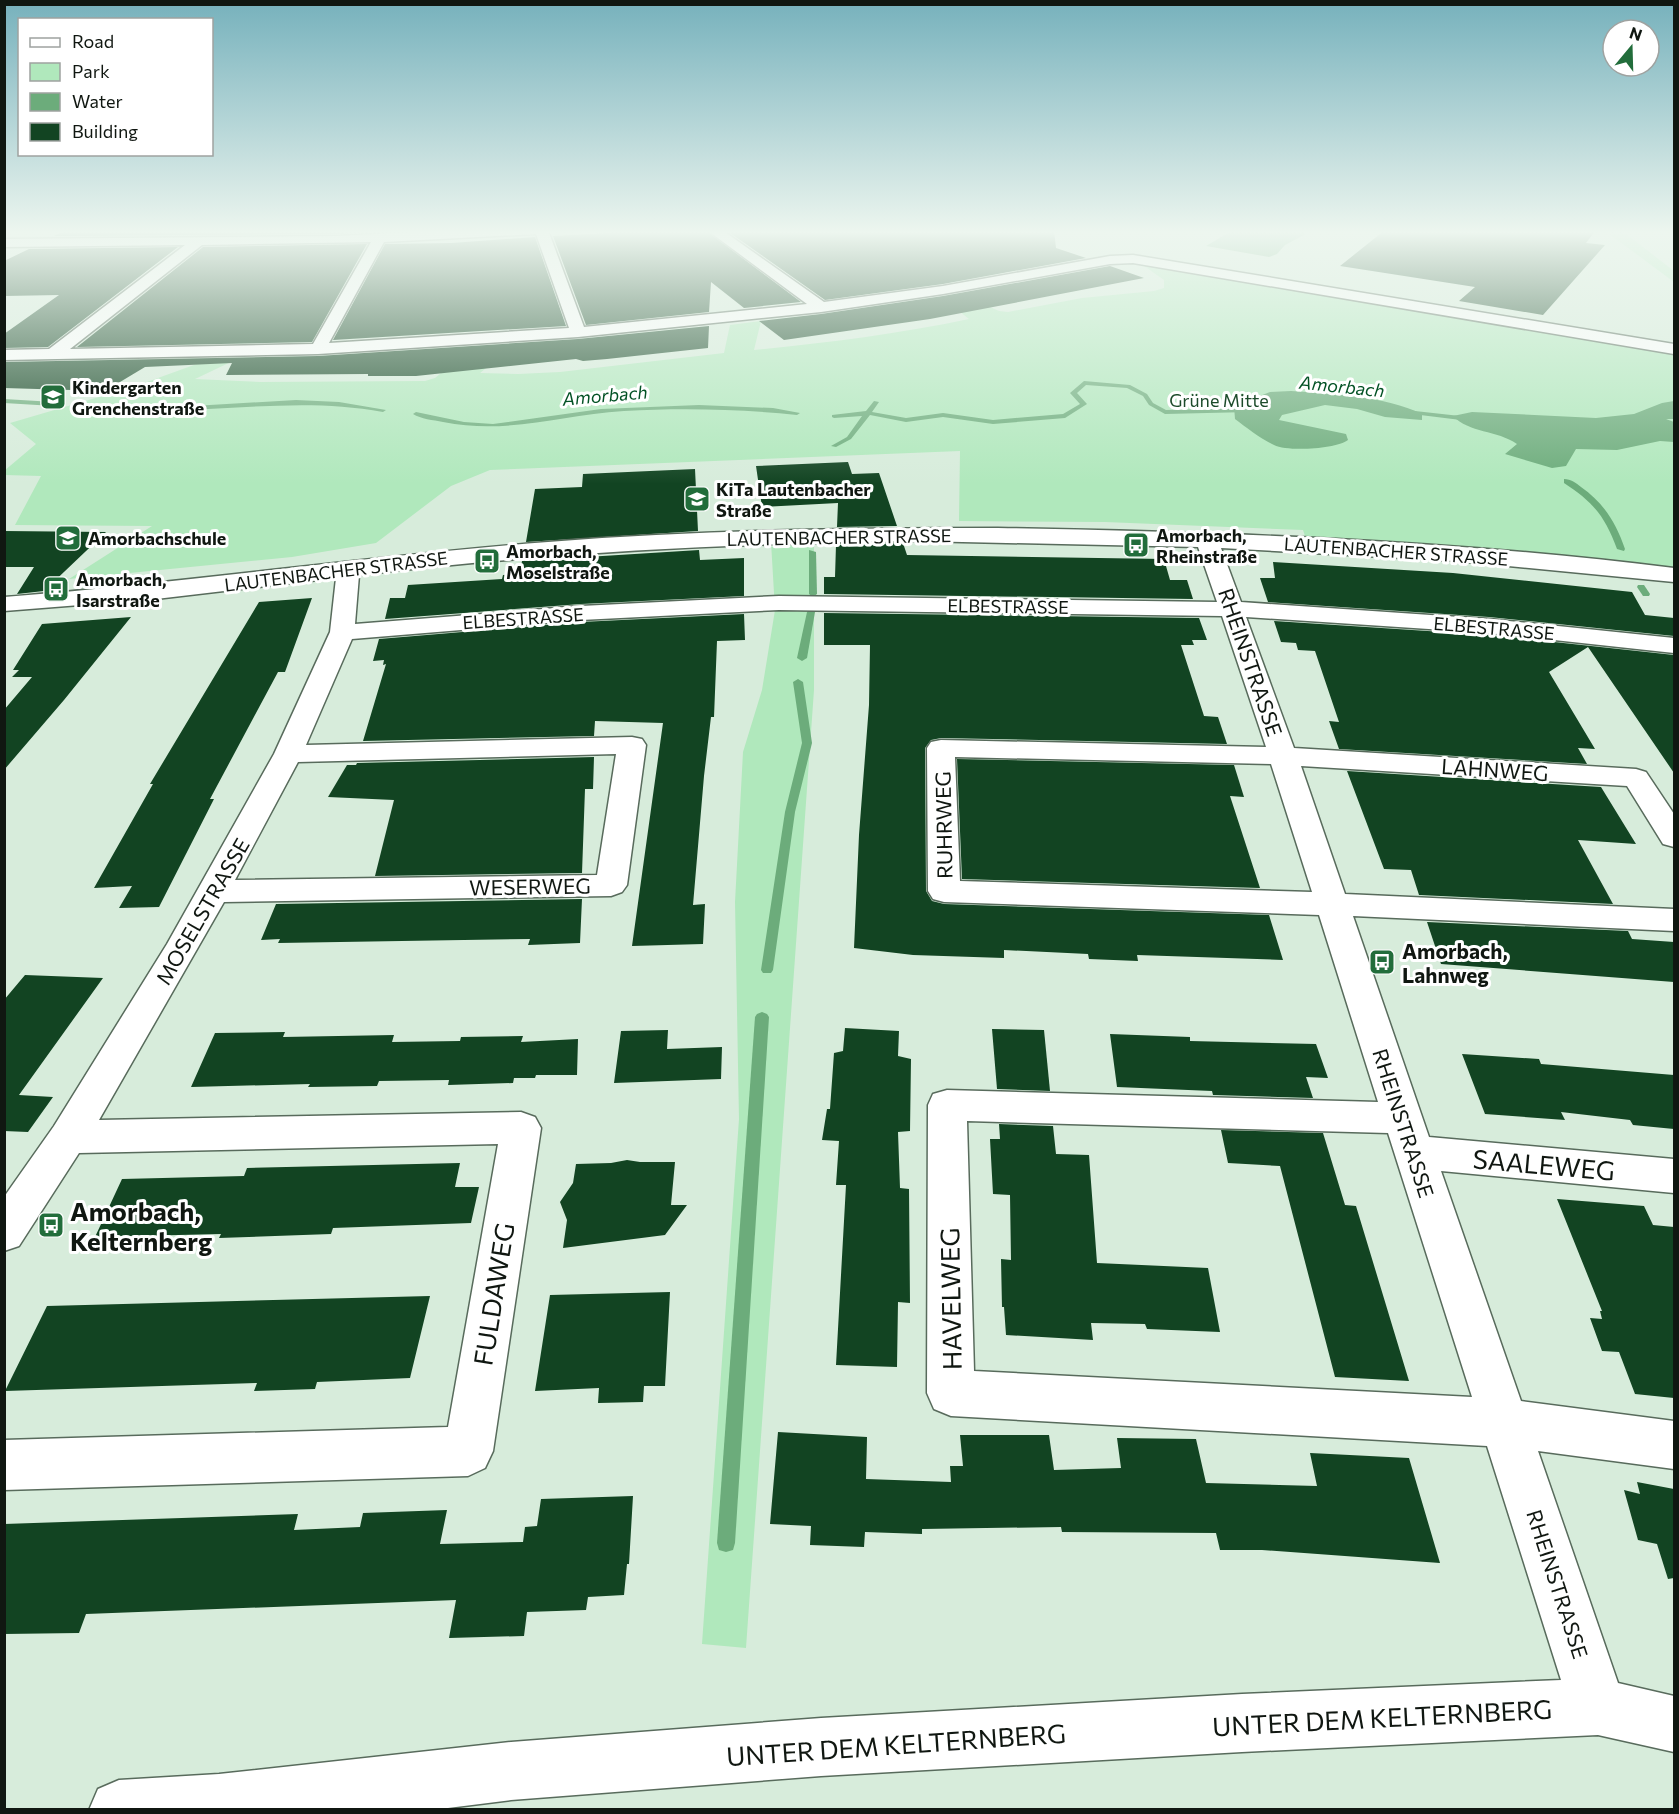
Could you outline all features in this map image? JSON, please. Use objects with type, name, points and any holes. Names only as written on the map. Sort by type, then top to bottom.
[{"type":"street","points":[[52,355],[104,315]]},
{"type":"street","points":[[318,349],[337,315]]},
{"type":"street","points":[[572,315],[578,332]]},
{"type":"street","points":[[4,355],[318,349],[578,332],[754,315]]},
{"type":"street","points":[[1469,315],[1674,349]]},
{"type":"street","name":"LAUTENBACHER STRASSE","points":[[13,610],[348,568],[596,545],[789,536],[1032,534],[1208,540],[1443,553],[1674,575]]},
{"type":"street","name":"RHEINSTRASSE","points":[[1208,540],[1283,756],[1598,1707]]},
{"type":"street","name":"MOSELSTRASSE","points":[[4,1233],[68,1137],[216,891],[288,754],[342,632],[348,568]]},
{"type":"street","name":"ELBESTRASSE","points":[[342,632],[581,613],[779,603],[1233,609],[1489,626],[1674,645]]},
{"type":"street","name":"WESERWEG","points":[[216,891],[611,885],[632,745],[288,754]]},
{"type":"street","name":"RUHRWEG","points":[[1283,756],[941,748],[944,891],[1332,904]]},
{"type":"street","name":"LAHNWEG","points":[[1283,756],[1636,778],[1674,837]]},
{"type":"street","points":[[1332,904],[1674,920]]},
{"type":"street","name":"HAVELWEG","points":[[1408,1135],[947,1105],[951,1394],[1504,1423]]},
{"type":"street","name":"FULDAWEG","points":[[4,1465],[468,1451],[521,1128],[68,1137]]},
{"type":"street","name":"SAALEWEG","points":[[1408,1135],[1674,1176]]},
{"type":"street","points":[[1504,1423],[1674,1445]]},
{"type":"street","name":"UNTER DEM KELTERNBERG","points":[[119,1809],[219,1804],[511,1771],[821,1747],[1230,1724],[1598,1707],[1674,1724]]},
{"type":"green space","name":"Grüne Mitte","points":[[964,315],[1458,315],[1674,351],[1674,570],[1589,560],[1306,539],[1303,530],[1105,522],[959,521],[960,451],[490,470],[451,486],[376,543],[292,557],[69,579],[152,526],[15,525],[41,476],[5,475],[4,471],[36,444],[10,423],[133,387],[205,361],[235,360],[195,379],[261,382],[425,381],[435,378],[473,347],[516,344],[480,373],[560,372],[724,353],[730,325],[761,321],[754,350],[862,338],[969,319]]},
{"type":"green space","points":[[814,541],[814,690],[746,1648],[702,1644],[739,1119],[735,902],[743,752],[762,690],[775,610],[771,542]]},
{"type":"water","points":[[1291,391],[1358,397],[1392,403],[1422,414],[1422,420],[1385,417],[1357,409],[1325,405],[1282,415],[1279,420],[1346,434],[1348,440],[1333,446],[1300,449],[1274,445],[1235,419],[1234,406],[1270,392]]},
{"type":"water","points":[[1674,401],[1674,419],[1666,419],[1674,422],[1674,442],[1660,441],[1617,450],[1576,449],[1566,466],[1552,468],[1505,454],[1517,444],[1501,436],[1467,426],[1453,416],[1472,412],[1596,418],[1634,414],[1662,403]]},
{"type":"building","points":[[31,315],[90,315],[48,347],[4,348],[4,334]]},
{"type":"building","points":[[118,315],[327,315],[312,342],[77,347]]},
{"type":"building","points":[[347,315],[562,315],[566,326],[333,340]]},
{"type":"building","points":[[582,315],[684,315],[586,325]]},
{"type":"building","points":[[815,315],[953,315],[784,340],[759,321]]},
{"type":"building","points":[[709,326],[708,348],[416,376],[226,375],[232,363],[145,367],[105,391],[4,388],[4,362],[318,356],[578,339]]},
{"type":"building","points":[[848,462],[852,474],[879,473],[897,526],[837,527],[838,503],[762,507],[756,466]]},
{"type":"building","points":[[695,469],[698,531],[526,542],[535,489],[582,487],[583,474]]},
{"type":"building","points":[[4,531],[106,532],[44,591],[17,594],[34,567],[4,567]]},
{"type":"building","points":[[903,543],[907,555],[1164,559],[1170,580],[1187,580],[1193,599],[824,594],[824,577],[835,577],[836,545]]},
{"type":"building","points":[[699,550],[700,560],[744,558],[744,596],[581,604],[385,619],[390,598],[405,598],[408,585],[502,579],[503,575],[520,574],[522,561]]},
{"type":"building","points":[[1273,562],[1453,573],[1632,592],[1645,615],[1674,618],[1674,636],[1489,617],[1268,602],[1260,578],[1275,578]]},
{"type":"building","points":[[312,598],[285,672],[278,672],[210,799],[214,799],[159,907],[119,908],[132,886],[94,888],[153,784],[150,784],[259,602]]},
{"type":"building","points":[[824,613],[1199,618],[1207,640],[1192,640],[1194,645],[1181,645],[1204,716],[1218,717],[1227,744],[941,738],[931,740],[925,748],[926,891],[932,901],[944,904],[1269,915],[1283,960],[1137,955],[1138,961],[1089,959],[1088,954],[1004,950],[1004,958],[913,955],[854,948],[859,835],[869,705],[870,645],[824,645]]},
{"type":"building","points":[[744,614],[745,640],[717,641],[714,717],[711,717],[704,776],[693,905],[705,904],[703,944],[632,946],[663,723],[595,721],[594,736],[363,741],[386,664],[383,665],[384,660],[373,661],[379,639],[581,622]]},
{"type":"building","points":[[131,617],[4,770],[4,710],[32,677],[12,677],[19,670],[13,670],[42,624]]},
{"type":"building","points":[[1274,621],[1489,635],[1674,655],[1674,773],[1588,647],[1549,672],[1595,749],[1578,748],[1587,764],[1339,749],[1329,721],[1339,722],[1315,651],[1298,650],[1296,643],[1281,642]]},
{"type":"building","points":[[594,757],[593,789],[585,789],[582,873],[375,876],[394,800],[328,797],[347,765],[357,763]]},
{"type":"building","points":[[957,759],[1234,765],[1244,797],[1230,796],[1260,888],[962,879]]},
{"type":"building","points":[[1347,771],[1601,787],[1636,844],[1578,840],[1613,904],[1419,895],[1411,870],[1384,869]]},
{"type":"building","points":[[582,899],[580,943],[528,945],[530,939],[278,943],[280,939],[261,940],[276,904]]},
{"type":"building","points":[[1427,922],[1628,931],[1632,939],[1674,942],[1674,982],[1441,964]]},
{"type":"building","points":[[25,975],[103,978],[19,1095],[53,1097],[28,1132],[4,1131],[4,1000]]},
{"type":"building","points":[[845,1028],[899,1031],[898,1056],[911,1059],[910,1131],[898,1132],[900,1188],[909,1189],[910,1303],[898,1302],[897,1367],[836,1365],[846,1185],[836,1185],[839,1141],[822,1140],[827,1109],[830,1109],[834,1053],[843,1051]]},
{"type":"building","points":[[992,1029],[1044,1030],[1050,1091],[997,1089]]},
{"type":"building","points":[[668,1030],[667,1049],[722,1047],[721,1079],[614,1083],[621,1031]]},
{"type":"building","points":[[285,1032],[283,1037],[394,1035],[392,1042],[460,1041],[461,1037],[523,1036],[521,1042],[578,1039],[577,1075],[536,1075],[535,1078],[514,1078],[513,1083],[448,1085],[449,1080],[379,1081],[377,1086],[308,1087],[310,1084],[191,1087],[215,1033]]},
{"type":"building","points":[[1110,1034],[1190,1037],[1190,1041],[1316,1044],[1328,1078],[1306,1077],[1313,1098],[1213,1095],[1212,1091],[1117,1087]]},
{"type":"building","points":[[1462,1054],[1539,1059],[1541,1064],[1674,1075],[1674,1129],[1633,1125],[1630,1120],[1561,1112],[1565,1120],[1485,1114]]},
{"type":"building","points":[[999,1124],[1053,1126],[1056,1154],[1089,1155],[1097,1263],[1208,1268],[1220,1332],[1147,1329],[1145,1324],[1091,1323],[1093,1340],[1006,1335],[1004,1307],[1002,1307],[1001,1259],[1011,1260],[1010,1195],[993,1194],[990,1139],[1000,1139]]},
{"type":"building","points":[[1221,1130],[1323,1133],[1345,1205],[1356,1206],[1409,1381],[1335,1377],[1280,1166],[1228,1163]]},
{"type":"building","points":[[627,1160],[675,1162],[671,1205],[687,1205],[665,1235],[563,1248],[567,1220],[560,1202],[573,1183],[576,1164]]},
{"type":"building","points":[[460,1163],[455,1187],[479,1187],[471,1223],[333,1228],[331,1234],[219,1238],[221,1234],[95,1237],[122,1179],[244,1176],[247,1168]]},
{"type":"building","points":[[1557,1199],[1644,1206],[1653,1225],[1674,1227],[1674,1398],[1635,1394],[1619,1352],[1602,1351],[1590,1318],[1602,1319],[1600,1311],[1602,1311]]},
{"type":"building","points":[[670,1292],[665,1386],[644,1386],[643,1402],[598,1403],[599,1388],[535,1391],[550,1295]]},
{"type":"building","points":[[430,1296],[410,1378],[317,1382],[315,1389],[254,1391],[257,1383],[5,1391],[47,1306]]},
{"type":"building","points":[[778,1432],[867,1437],[866,1479],[951,1482],[950,1466],[963,1466],[960,1435],[1049,1435],[1054,1470],[1121,1468],[1117,1438],[1196,1439],[1206,1483],[1317,1486],[1310,1453],[1409,1458],[1440,1563],[1262,1550],[1220,1550],[1216,1533],[1062,1532],[1061,1527],[922,1529],[922,1534],[865,1532],[864,1547],[810,1545],[811,1526],[770,1524]]},
{"type":"building","points":[[1637,1482],[1674,1489],[1674,1578],[1668,1579],[1657,1544],[1638,1540],[1624,1490],[1640,1494]]},
{"type":"building","points":[[633,1496],[629,1564],[627,1564],[624,1595],[588,1597],[586,1610],[527,1612],[524,1636],[449,1638],[456,1600],[86,1614],[79,1633],[4,1634],[4,1524],[298,1514],[294,1530],[360,1527],[363,1513],[447,1510],[440,1544],[523,1542],[525,1527],[537,1526],[541,1499]]},
{"type":"waterway","name":"Amorbach","points":[[868,413],[906,420],[943,415],[993,422],[1065,416],[1084,404],[1073,393],[1084,383],[1128,386],[1145,395],[1151,404],[1165,412],[1249,410]]},
{"type":"waterway","name":"Amorbach","points":[[4,401],[54,404]]},
{"type":"waterway","name":"Amorbach","points":[[87,410],[193,408],[296,402],[339,403],[383,410]]},
{"type":"waterway","points":[[868,413],[876,402]]},
{"type":"waterway","name":"Amorbach","points":[[416,414],[464,424],[493,426],[520,424],[588,412],[650,408],[699,407],[797,413]]},
{"type":"waterway","name":"Amorbach","points":[[1406,412],[1469,419]]},
{"type":"waterway","name":"Amorbach","points":[[834,416],[868,413]]},
{"type":"waterway","points":[[834,446],[849,438],[868,413]]},
{"type":"waterway","points":[[1567,481],[1602,509],[1621,549]]},
{"type":"waterway","points":[[812,552],[813,594]]},
{"type":"waterway","points":[[1641,587],[1646,594]]},
{"type":"waterway","points":[[802,658],[811,612]]},
{"type":"waterway","points":[[767,970],[790,812],[807,743],[798,682]]},
{"type":"waterway","points":[[726,1543],[762,1017]]},
{"type":"place","name":"Kindergarten Grenchenstraße","points":[[53,397]]},
{"type":"place","name":"KiTa Lautenbacher Straße","points":[[697,499]]},
{"type":"place","name":"Amorbachschule","points":[[68,538]]},
{"type":"place","name":"Amorbach, Rheinstraße","points":[[1136,545]]},
{"type":"place","name":"Amorbach, Moselstraße","points":[[487,561]]},
{"type":"place","name":"Amorbach, Isarstraße","points":[[56,589]]},
{"type":"place","name":"Amorbach, Lahnweg","points":[[1382,962]]},
{"type":"place","name":"Amorbach, Kelternberg","points":[[51,1225]]}]
